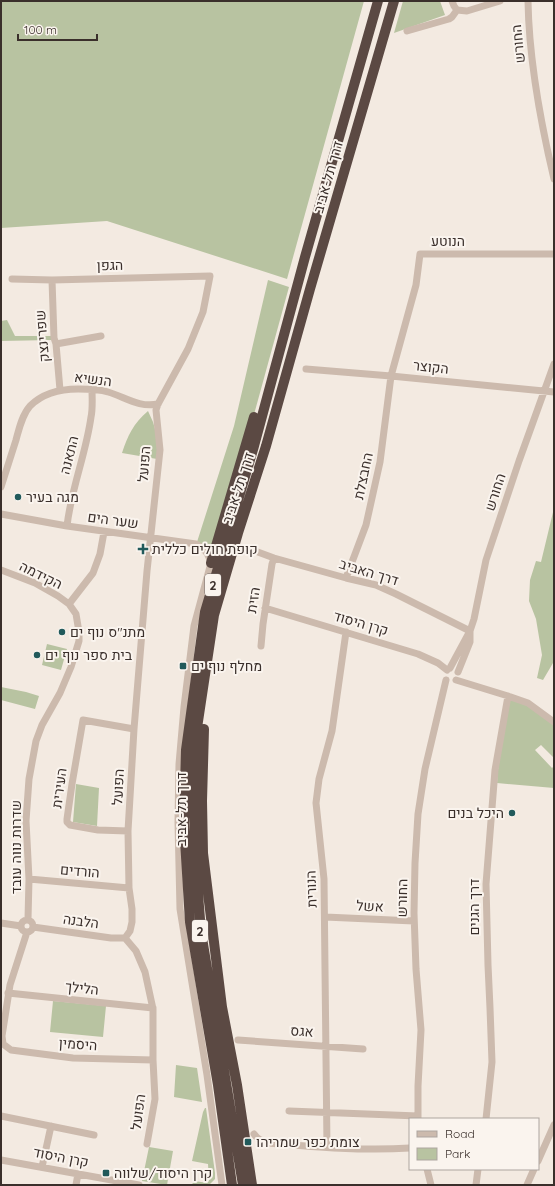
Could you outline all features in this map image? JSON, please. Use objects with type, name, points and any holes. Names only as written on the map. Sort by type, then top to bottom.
[{"type":"highway","name":"דרך תל-אביב","points":[[232,1185],[218,1085],[190,922],[186,877],[184,824],[186,750],[205,612],[254,446],[305,257],[378,1]]},
{"type":"highway","name":"דרך תל-אביב","points":[[243,1185],[201,932],[197,896],[194,809],[197,728],[214,615],[266,446],[394,1]]},
{"type":"highway","points":[[211,563],[288,305],[305,257]]},
{"type":"highway","points":[[206,674],[202,794],[203,853],[222,1007],[237,1085],[252,1185]]},
{"type":"highway","points":[[250,1173],[256,1185]]},
{"type":"street","points":[[452,1],[457,10],[467,11],[500,1]]},
{"type":"street","name":"החורש","points":[[528,1],[529,31],[540,116],[554,179]]},
{"type":"street","points":[[407,30],[448,19],[452,17],[457,10]]},
{"type":"street","name":"הנוטע","points":[[391,376],[416,285],[420,254],[554,254]]},
{"type":"street","name":"הגפן","points":[[12,278],[52,280],[210,276]]},
{"type":"street","name":"הפועל","points":[[147,1144],[155,1099],[153,1008],[145,972],[136,952],[125,938],[130,931],[132,922],[129,888],[128,831],[134,729],[149,538],[160,450],[156,410],[188,349],[203,312],[210,276]]},
{"type":"street","name":"שפרינצק","points":[[52,280],[53,329],[56,344],[60,390]]},
{"type":"street","points":[[56,344],[101,336]]},
{"type":"street","name":"החורש","points":[[448,669],[470,631],[474,619],[486,561],[519,461],[554,364]]},
{"type":"street","name":"הקוצר","points":[[306,369],[554,392]]},
{"type":"street","name":"החבצלת","points":[[346,578],[366,525],[380,462],[391,376]]},
{"type":"street","name":"הנשיא","points":[[1,487],[23,419],[29,407],[41,397],[60,390],[92,389],[107,391],[146,405]]},
{"type":"street","name":"התאנה","points":[[67,526],[69,506],[91,417],[92,389]]},
{"type":"street","points":[[146,405],[158,404]]},
{"type":"street","name":"הפועל","points":[[146,405],[157,423]]},
{"type":"street","name":"שער הים","points":[[1,514],[104,532],[196,544],[204,548],[211,563]]},
{"type":"street","points":[[69,604],[93,572],[100,554],[104,532]]},
{"type":"street","name":"דרך האביב","points":[[255,551],[274,558],[376,586],[396,594],[470,631]]},
{"type":"street","name":"הזית","points":[[261,646],[265,608],[274,558]]},
{"type":"street","points":[[211,563],[194,626],[179,764],[178,822],[180,909],[207,1075],[222,1185]]},
{"type":"street","name":"הקידמה","points":[[1,570],[35,583],[69,604]]},
{"type":"street","name":"שדרות נווה עובד","points":[[28,919],[29,879],[26,821],[29,779],[36,741],[42,724],[60,693],[71,667],[79,641],[76,614],[69,604]]},
{"type":"street","name":"קרן היסוד","points":[[265,608],[418,654],[448,669]]},
{"type":"street","name":"החורש","points":[[458,672],[470,642],[470,631]]},
{"type":"street","name":"הנורית","points":[[327,1147],[325,917],[323,864],[316,803],[319,780],[332,731],[346,632]]},
{"type":"street","points":[[456,680],[458,672],[455,669],[448,669],[444,674],[446,680],[451,682],[456,680],[528,703],[554,722]]},
{"type":"street","name":"החורש","points":[[418,1117],[418,1086],[422,1030],[416,969],[414,921],[418,814],[425,768],[446,680]]},
{"type":"street","name":"דרך הגנים","points":[[486,1118],[492,1062],[486,884],[495,770],[508,696]]},
{"type":"street","name":"העירית","points":[[128,831],[98,830],[70,825],[67,822],[83,720],[134,729]]},
{"type":"street","name":"הורדים","points":[[29,879],[129,888]]},
{"type":"street","name":"אשל","points":[[325,917],[414,921]]},
{"type":"street","points":[[8,993],[27,932],[33,927],[32,921],[28,919],[23,921],[21,926]]},
{"type":"street","points":[[1,923],[21,926],[22,929],[27,932]]},
{"type":"street","name":"הלבנה","points":[[33,927],[111,938],[125,938]]},
{"type":"street","name":"הלילך","points":[[8,993],[153,1008]]},
{"type":"street","name":"היסמין","points":[[8,993],[2,1036],[3,1044],[11,1050],[73,1058],[153,1060]]},
{"type":"street","name":"אגס","points":[[238,1040],[363,1049]]},
{"type":"street","points":[[289,1111],[418,1117]]},
{"type":"street","points":[[1,1116],[94,1135]]},
{"type":"street","points":[[539,1159],[554,1125]]},
{"type":"street","points":[[42,1167],[51,1126]]},
{"type":"street","points":[[254,1134],[257,1139],[269,1143],[353,1150],[409,1148]]},
{"type":"street","name":"קרן היסוד","points":[[1,1160],[139,1185]]},
{"type":"street","points":[[427,1170],[431,1185]]},
{"type":"street","points":[[476,1185],[478,1170]]},
{"type":"street","points":[[527,1185],[534,1170]]},
{"type":"street","points":[[215,1185],[219,1180],[220,1171]]},
{"type":"street","points":[[76,1185],[78,1174]]},
{"type":"green space","points":[[1,1],[364,1],[287,279],[107,221],[1,228]]},
{"type":"green space","points":[[403,1],[440,1],[445,15],[394,33]]},
{"type":"green space","points":[[268,280],[289,287],[250,429],[211,552],[205,546],[197,542],[234,426]]},
{"type":"green space","points":[[7,320],[15,336],[51,336],[52,340],[1,341],[1,321]]},
{"type":"green space","points":[[148,411],[157,436],[157,459],[122,453],[132,430],[138,421]]},
{"type":"green space","points":[[554,508],[554,664],[553,663],[543,680],[537,678],[542,655],[536,619],[529,601],[530,580],[536,561],[541,562]]},
{"type":"green space","points":[[47,644],[67,649],[61,670],[42,665]]},
{"type":"green space","points":[[1,687],[39,696],[35,709],[1,700]]},
{"type":"green space","points":[[509,699],[528,706],[554,725],[554,758],[541,745],[535,750],[552,768],[554,766],[554,788],[497,783]]},
{"type":"green space","points":[[76,784],[99,788],[97,826],[73,822]]},
{"type":"green space","points":[[53,1001],[106,1006],[103,1037],[50,1032]]},
{"type":"green space","points":[[176,1065],[197,1068],[202,1102],[174,1097]]},
{"type":"green space","points":[[205,1108],[215,1179],[209,1185],[197,1185],[192,1184],[195,1181],[207,1183],[209,1181],[208,1164],[192,1161]]},
{"type":"green space","points":[[149,1147],[173,1151],[167,1185],[142,1181]]},
{"type":"place","name":"מגה בעיר","points":[[18,497]]},
{"type":"place","name":"קופת חולים כללית","points":[[143,549]]},
{"type":"place","name":"מתנ\"ס נוף ים","points":[[62,632]]},
{"type":"place","name":"בית ספר נוף ים","points":[[37,655]]},
{"type":"place","name":"מחלף נוף ים","points":[[183,666]]},
{"type":"place","name":"היכל בנים","points":[[512,813]]},
{"type":"place","name":"צומת כפר שמריהו","points":[[248,1142]]},
{"type":"place","name":"קרן היסוד/שלווה","points":[[106,1173]]}]
